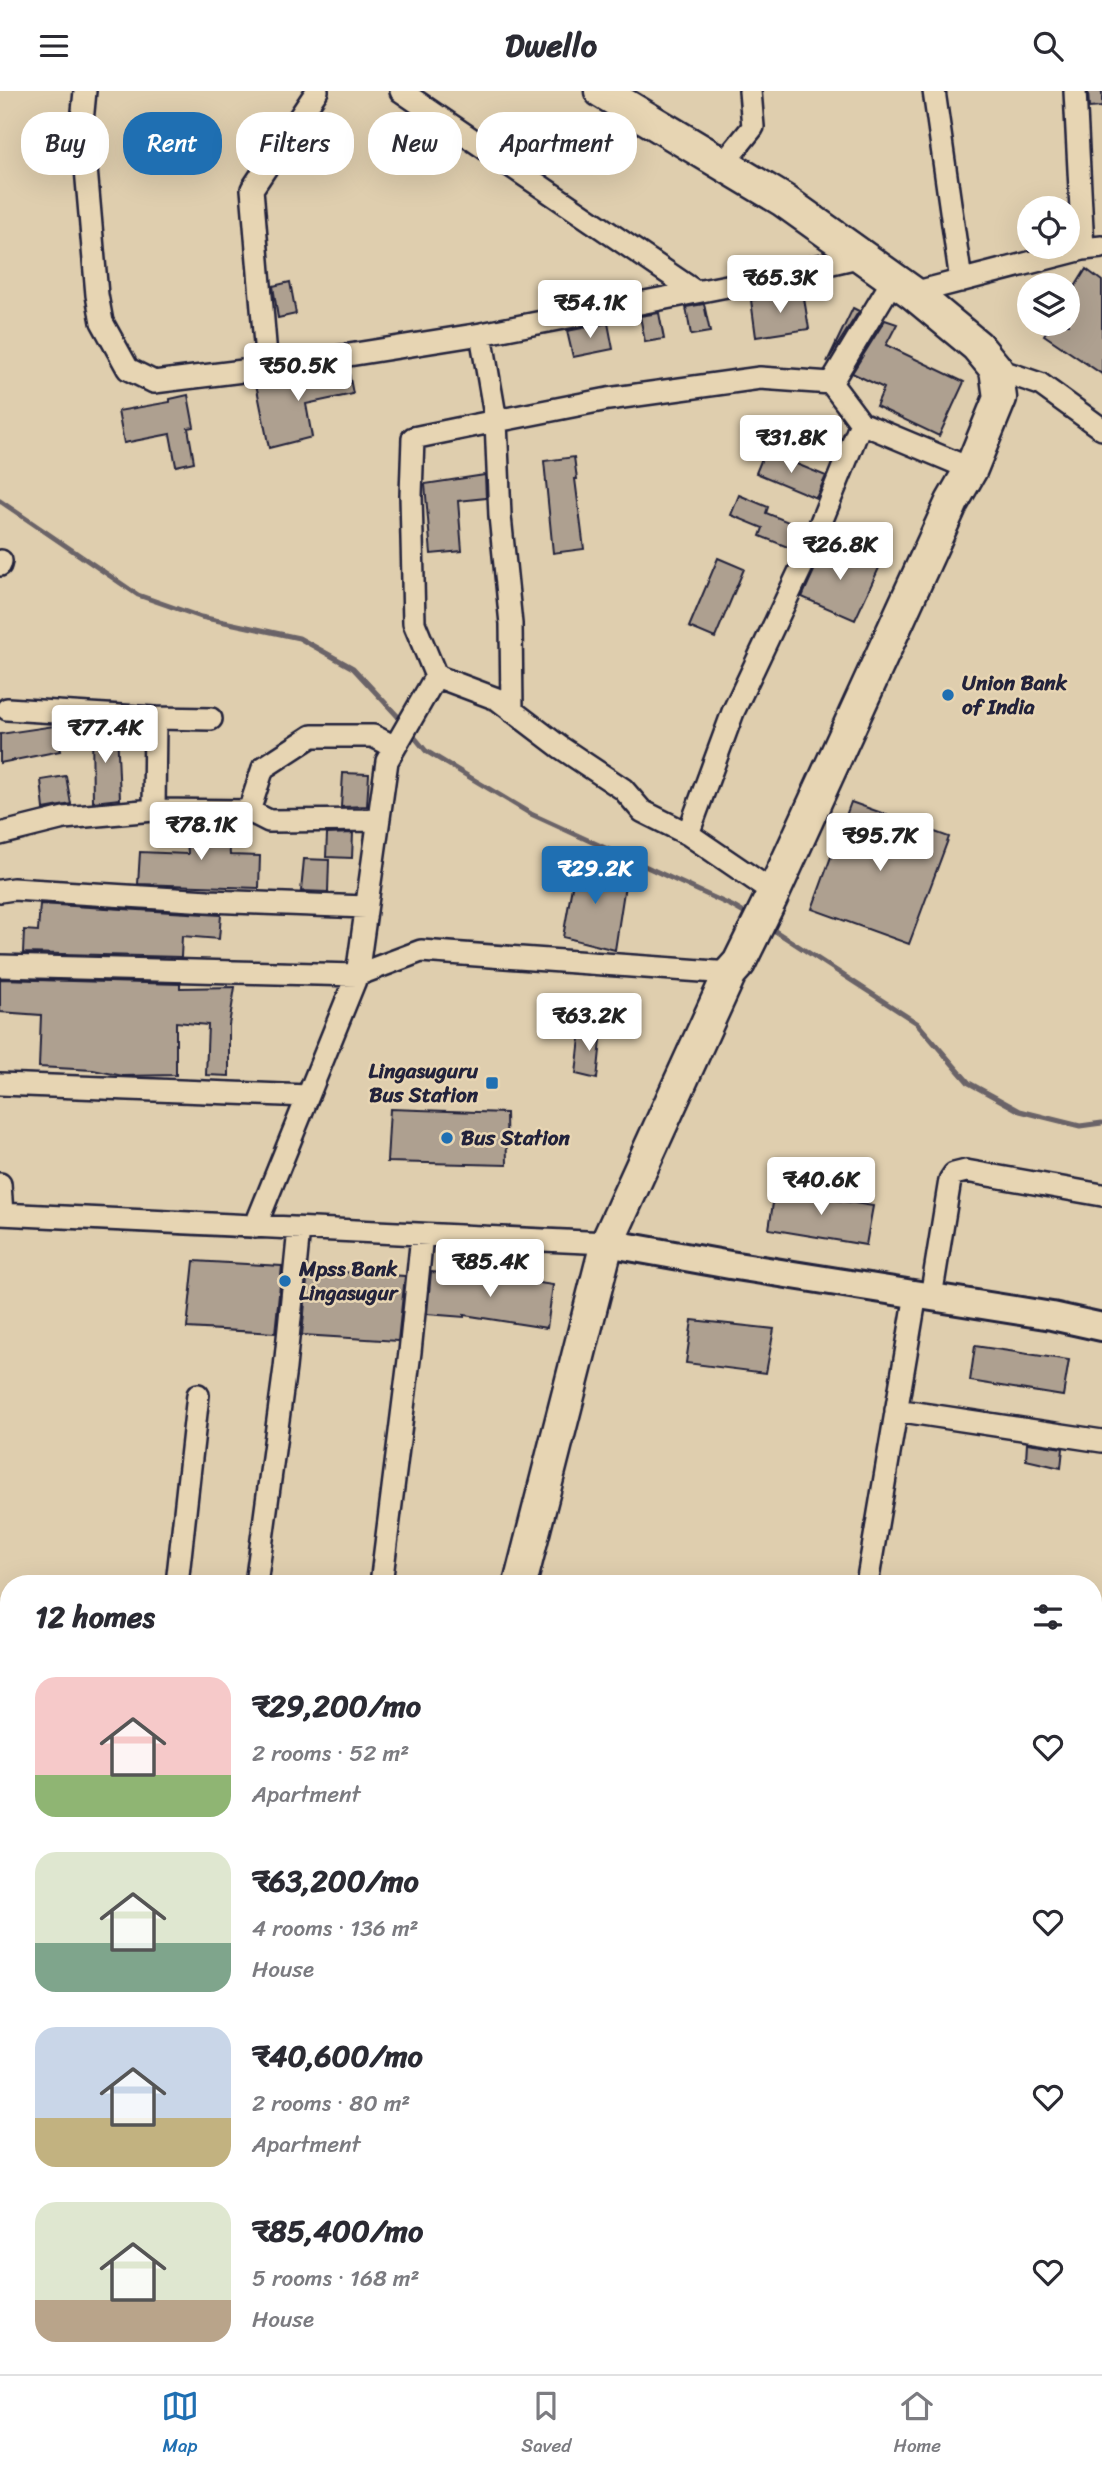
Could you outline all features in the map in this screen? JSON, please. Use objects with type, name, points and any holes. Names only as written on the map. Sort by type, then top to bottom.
[{"type":"highway","points":[[522,1575],[607,1243],[734,968],[772,895],[952,502],[971,469],[1000,398],[996,369],[978,346],[903,286],[783,200],[601,91]]},
{"type":"main road","points":[[607,1243],[1052,1316],[1102,1327]]},
{"type":"street","points":[[85,91],[82,121],[97,295],[102,323],[128,369],[154,382],[267,368],[481,334],[862,256]]},
{"type":"street","points":[[267,368],[252,189],[317,91]]},
{"type":"street","points":[[401,91],[696,292]]},
{"type":"street","points":[[723,164],[753,127],[750,91]]},
{"type":"street","points":[[934,91],[961,281]]},
{"type":"street","points":[[831,383],[903,286],[961,281],[1092,248],[1074,91]]},
{"type":"street","points":[[481,334],[496,421],[500,516],[511,624],[512,711]]},
{"type":"street","points":[[996,369],[1040,384],[1102,429]]},
{"type":"street","points":[[772,895],[688,834],[642,811],[623,789],[497,699],[436,676],[414,623],[411,495],[413,438],[608,399],[760,378],[831,383],[861,423],[971,469]]},
{"type":"street","points":[[688,834],[733,712],[811,547],[861,423]]},
{"type":"street","points":[[255,1227],[357,975],[378,820],[391,754],[436,676]]},
{"type":"street","points":[[7,709],[211,719]]},
{"type":"street","points":[[153,810],[155,718]]},
{"type":"street","points":[[250,811],[263,768],[313,736],[373,736],[391,754]]},
{"type":"street","points":[[0,834],[64,818],[153,810],[250,811],[269,821],[378,820]]},
{"type":"street","points":[[0,891],[13,888],[208,901],[366,907]]},
{"type":"street","points":[[0,966],[357,975],[422,951],[734,968]]},
{"type":"street","points":[[0,1084],[308,1096]]},
{"type":"street","points":[[868,1575],[896,1410],[950,1180],[954,1174],[966,1171],[1102,1195]]},
{"type":"street","points":[[0,1184],[1,1214],[607,1243]]},
{"type":"street","points":[[257,1575],[285,1368],[299,1229]]},
{"type":"street","points":[[382,1575],[422,1234]]},
{"type":"street","points":[[178,1575],[198,1395]]},
{"type":"street","points":[[896,1410],[1102,1441]]},
{"type":"building","points":[[1088,91],[1102,91],[1102,107],[1089,108]]},
{"type":"building","points":[[1086,269],[1102,281],[1102,374],[1045,336],[1080,336],[1080,279]]},
{"type":"building","points":[[290,282],[296,314],[278,318],[273,286]]},
{"type":"building","points":[[803,292],[809,329],[756,337],[751,300]]},
{"type":"building","points":[[704,304],[710,332],[691,335],[686,307]]},
{"type":"building","points":[[853,308],[859,311],[827,362],[839,337]]},
{"type":"building","points":[[659,313],[664,339],[645,342],[640,316]]},
{"type":"building","points":[[885,320],[897,324],[886,345],[964,382],[939,436],[876,406],[884,388],[852,373]]},
{"type":"building","points":[[608,323],[613,349],[573,357],[567,331]]},
{"type":"building","points":[[348,368],[353,394],[306,404],[312,437],[269,448],[256,384]]},
{"type":"building","points":[[188,395],[194,427],[188,428],[194,462],[176,466],[170,434],[124,443],[118,411],[170,402],[170,399]]},
{"type":"building","points":[[765,451],[826,476],[816,498],[756,473]]},
{"type":"building","points":[[574,457],[584,549],[553,553],[544,461]]},
{"type":"building","points":[[485,475],[486,498],[458,501],[462,551],[431,554],[425,484]]},
{"type":"building","points":[[739,495],[768,507],[766,513],[801,527],[799,532],[802,533],[795,550],[760,536],[763,528],[731,515]]},
{"type":"building","points":[[826,544],[879,568],[855,620],[802,597]]},
{"type":"building","points":[[718,558],[744,569],[715,638],[689,627]]},
{"type":"building","points":[[54,726],[60,751],[0,763],[0,734]]},
{"type":"building","points":[[92,727],[117,729],[120,799],[93,802]]},
{"type":"building","points":[[343,773],[369,774],[367,806],[341,807]]},
{"type":"building","points":[[66,776],[71,804],[44,809],[41,780]]},
{"type":"building","points":[[851,802],[949,837],[909,944],[812,909]]},
{"type":"building","points":[[186,823],[228,824],[230,855],[260,856],[259,888],[138,884],[140,852],[188,854]]},
{"type":"building","points":[[353,833],[352,858],[326,857],[327,834]]},
{"type":"building","points":[[304,859],[329,860],[328,892],[301,891]]},
{"type":"building","points":[[576,864],[627,872],[615,950],[563,937]]},
{"type":"building","points":[[40,904],[221,915],[219,939],[182,936],[181,957],[23,953],[24,930],[38,931]]},
{"type":"building","points":[[0,979],[180,984],[180,988],[235,987],[229,1025],[229,1076],[206,1075],[208,1025],[176,1022],[176,1075],[123,1076],[93,1070],[39,1067],[41,1015],[0,1012]]},
{"type":"building","points":[[581,1029],[602,1031],[597,1079],[576,1074]]},
{"type":"building","name":"Bus Station","points":[[390,1109],[506,1113],[507,1165],[387,1162]]},
{"type":"building","points":[[775,1190],[873,1206],[866,1245],[769,1229]]},
{"type":"building","points":[[194,1261],[282,1266],[275,1333],[187,1328]]},
{"type":"building","points":[[308,1270],[405,1276],[398,1341],[302,1335]]},
{"type":"building","points":[[431,1272],[485,1275],[553,1285],[547,1328],[464,1315],[427,1314]]},
{"type":"building","points":[[692,1320],[774,1329],[766,1373],[686,1363]]},
{"type":"building","points":[[975,1346],[1069,1360],[1063,1396],[970,1381]]},
{"type":"building","points":[[1027,1443],[1063,1448],[1061,1468],[1026,1460]]},
{"type":"waterway","points":[[0,501],[138,595],[201,617],[299,638],[353,668],[403,722]]},
{"type":"waterway","points":[[411,733],[426,751],[531,814],[751,917]]},
{"type":"waterway","points":[[769,927],[917,1023],[969,1083],[1020,1111],[1080,1126],[1102,1123]]},
{"type":"place","name":"Union Bank of India","points":[[948,695]]},
{"type":"place","name":"Lingasuguru Bus Station","points":[[492,1083]]},
{"type":"place","name":"Bus Station","points":[[447,1138]]},
{"type":"place","name":"Mpss Bank Lingasugur","points":[[285,1281]]}]
